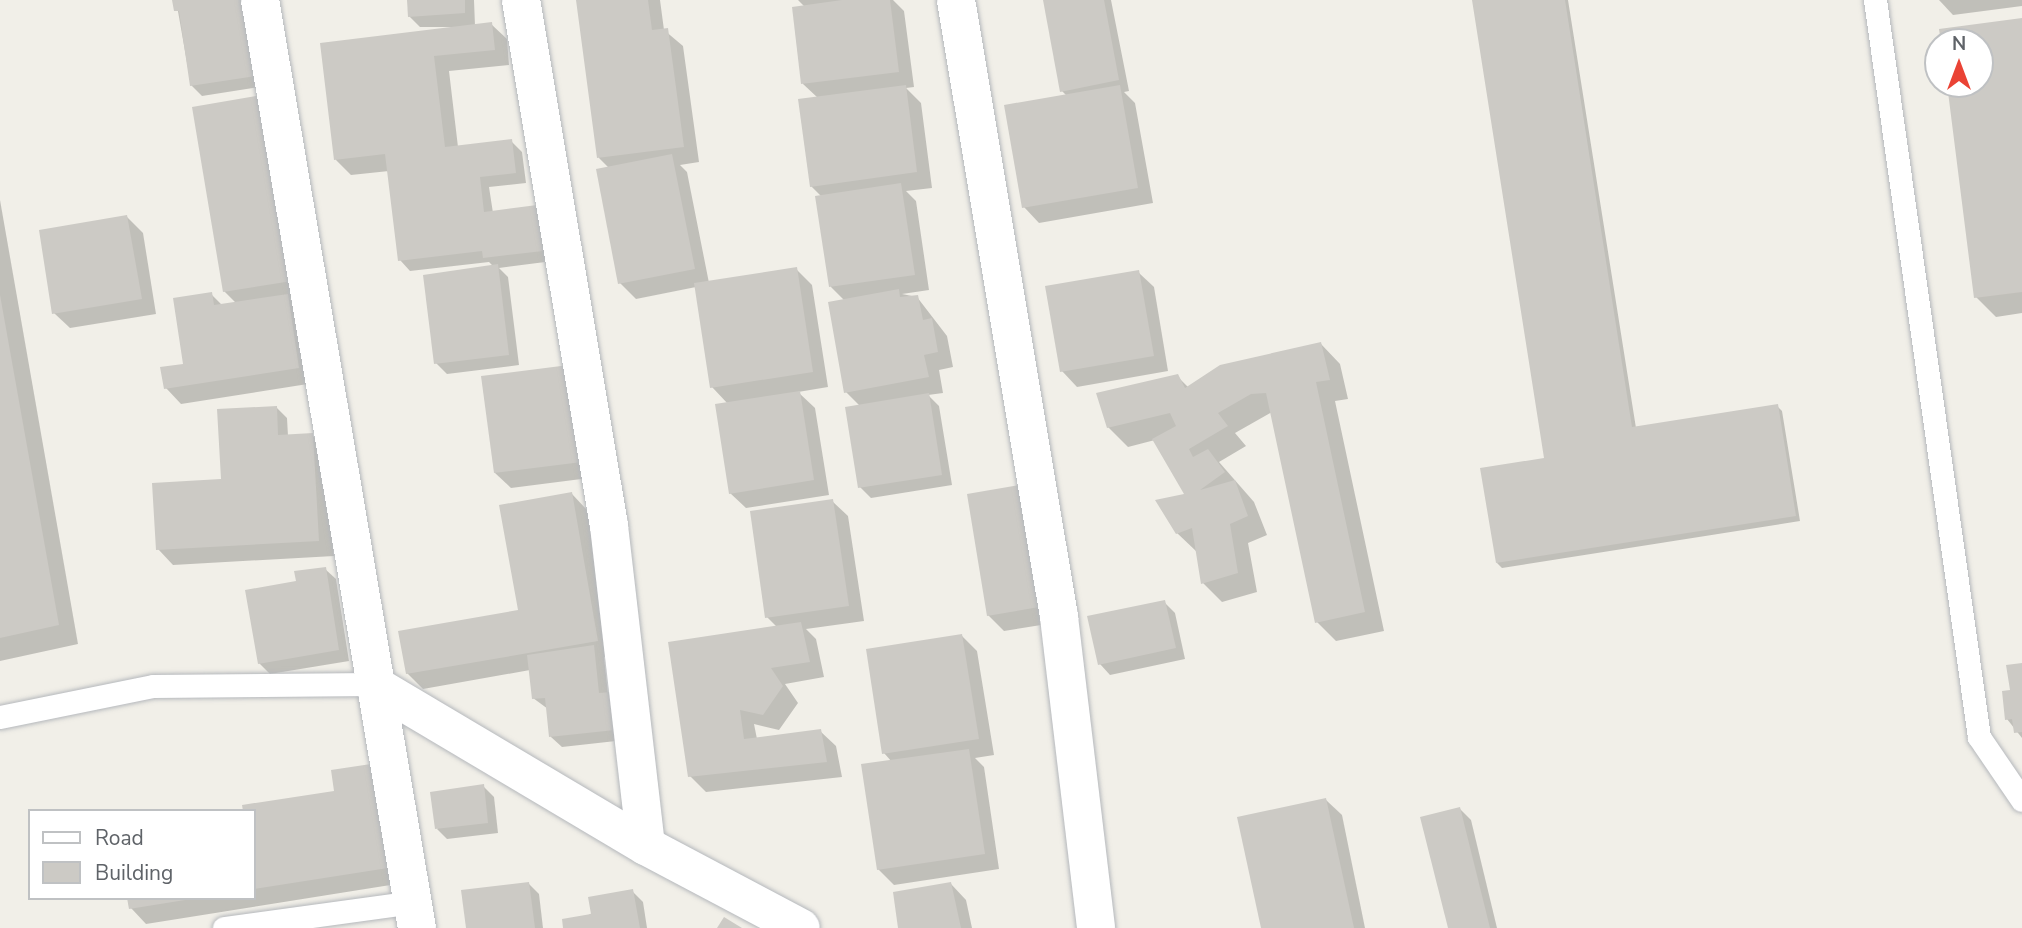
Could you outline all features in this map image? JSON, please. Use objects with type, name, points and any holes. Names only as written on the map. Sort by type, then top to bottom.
[{"type":"street","points":[[260,0],[373,684],[415,915]]},
{"type":"street","points":[[521,0],[609,526],[646,846]]},
{"type":"street","points":[[956,0],[1059,617],[1096,928]]},
{"type":"street","points":[[373,684],[646,846],[801,928]]},
{"type":"lane","points":[[1875,0],[1979,737],[2022,800]]},
{"type":"lane","points":[[0,718],[153,686],[373,684]]},
{"type":"lane","points":[[224,928],[415,915]]},
{"type":"building","points":[[172,0],[251,0],[262,75],[190,86],[179,11],[174,11]]},
{"type":"building","points":[[407,0],[465,0],[465,13],[408,17]]},
{"type":"building","points":[[576,0],[648,0],[652,30],[668,28],[684,147],[597,158]]},
{"type":"building","points":[[842,0],[890,0],[899,72],[801,84],[792,7]]},
{"type":"building","points":[[1043,0],[1104,0],[1119,80],[1060,92]]},
{"type":"building","points":[[1472,0],[1565,0],[1632,427],[1778,404],[1796,516],[1496,563],[1480,468],[1544,458]]},
{"type":"building","points":[[2022,18],[2022,292],[1974,298],[1949,98],[1994,98],[1994,28],[1947,28]]},
{"type":"building","points":[[492,22],[495,50],[434,56],[445,147],[512,139],[516,173],[480,177],[484,212],[537,205],[543,251],[483,258],[482,251],[398,261],[385,154],[334,160],[320,43]]},
{"type":"building","points":[[906,85],[917,172],[810,187],[798,99]]},
{"type":"building","points":[[1120,85],[1138,188],[1022,208],[1004,105]]},
{"type":"building","points":[[262,95],[292,281],[223,292],[192,107]]},
{"type":"building","points":[[672,154],[695,269],[618,284],[596,169]]},
{"type":"building","points":[[901,183],[915,275],[829,287],[815,196]]},
{"type":"building","points":[[127,215],[142,299],[52,314],[39,230]]},
{"type":"building","points":[[498,264],[509,355],[434,364],[423,275]]},
{"type":"building","points":[[797,267],[813,372],[710,388],[694,283]]},
{"type":"building","points":[[1139,270],[1154,356],[1060,372],[1045,286]]},
{"type":"building","points":[[899,289],[900,297],[918,295],[923,320],[932,318],[938,352],[924,355],[929,377],[844,393],[828,302]]},
{"type":"building","points":[[212,292],[214,305],[288,294],[299,368],[164,389],[160,367],[183,364],[173,298]]},
{"type":"building","points":[[0,295],[59,625],[0,638]]},
{"type":"building","points":[[1321,342],[1330,380],[1316,382],[1365,612],[1315,623],[1266,393],[1251,394],[1218,413],[1228,426],[1189,449],[1193,457],[1208,449],[1225,472],[1200,490],[1235,480],[1248,516],[1230,524],[1238,573],[1201,584],[1192,528],[1176,534],[1155,500],[1184,494],[1152,439],[1176,426],[1170,413],[1107,428],[1096,393],[1178,374],[1185,388],[1220,365]]},
{"type":"building","points":[[569,365],[582,462],[494,473],[481,376]]},
{"type":"building","points":[[800,391],[814,480],[729,494],[715,404]]},
{"type":"building","points":[[929,393],[942,475],[858,488],[845,407]]},
{"type":"building","points":[[277,406],[278,435],[313,433],[319,541],[156,550],[152,483],[221,479],[217,409]]},
{"type":"building","points":[[1026,484],[1045,606],[987,616],[967,494]]},
{"type":"building","points":[[572,492],[598,641],[406,674],[398,631],[518,610],[499,505]]},
{"type":"building","points":[[833,499],[849,606],[765,618],[750,511]]},
{"type":"building","points":[[326,567],[339,650],[258,664],[245,590],[296,581],[294,571]]},
{"type":"building","points":[[1165,600],[1176,648],[1098,665],[1087,616]]},
{"type":"building","points":[[801,622],[810,662],[771,668],[783,686],[763,715],[740,710],[744,739],[821,729],[827,762],[688,777],[668,642]]},
{"type":"building","points":[[962,634],[979,739],[882,754],[866,649]]},
{"type":"building","points":[[594,645],[599,693],[611,692],[615,730],[549,737],[545,698],[532,699],[527,655]]},
{"type":"building","points":[[2022,663],[2022,732],[2014,733],[2012,719],[2005,720],[2002,691],[2010,690],[2006,665]]},
{"type":"building","points":[[969,749],[985,854],[877,870],[861,764]]},
{"type":"building","points":[[371,764],[388,868],[256,889],[256,809],[243,809],[242,805],[334,791],[331,770]]},
{"type":"building","points":[[484,784],[488,823],[435,829],[430,792]]},
{"type":"building","points":[[1326,798],[1354,928],[1261,928],[1237,817]]},
{"type":"building","points":[[1460,807],[1490,928],[1448,928],[1420,817]]},
{"type":"building","points":[[529,882],[535,928],[466,928],[461,890]]},
{"type":"building","points":[[951,882],[961,928],[898,928],[893,892]]},
{"type":"building","points":[[633,889],[640,928],[563,928],[562,919],[591,914],[588,897]]},
{"type":"building","points":[[127,900],[185,900],[129,909]]},
{"type":"building","points":[[724,917],[742,928],[717,928]]}]
